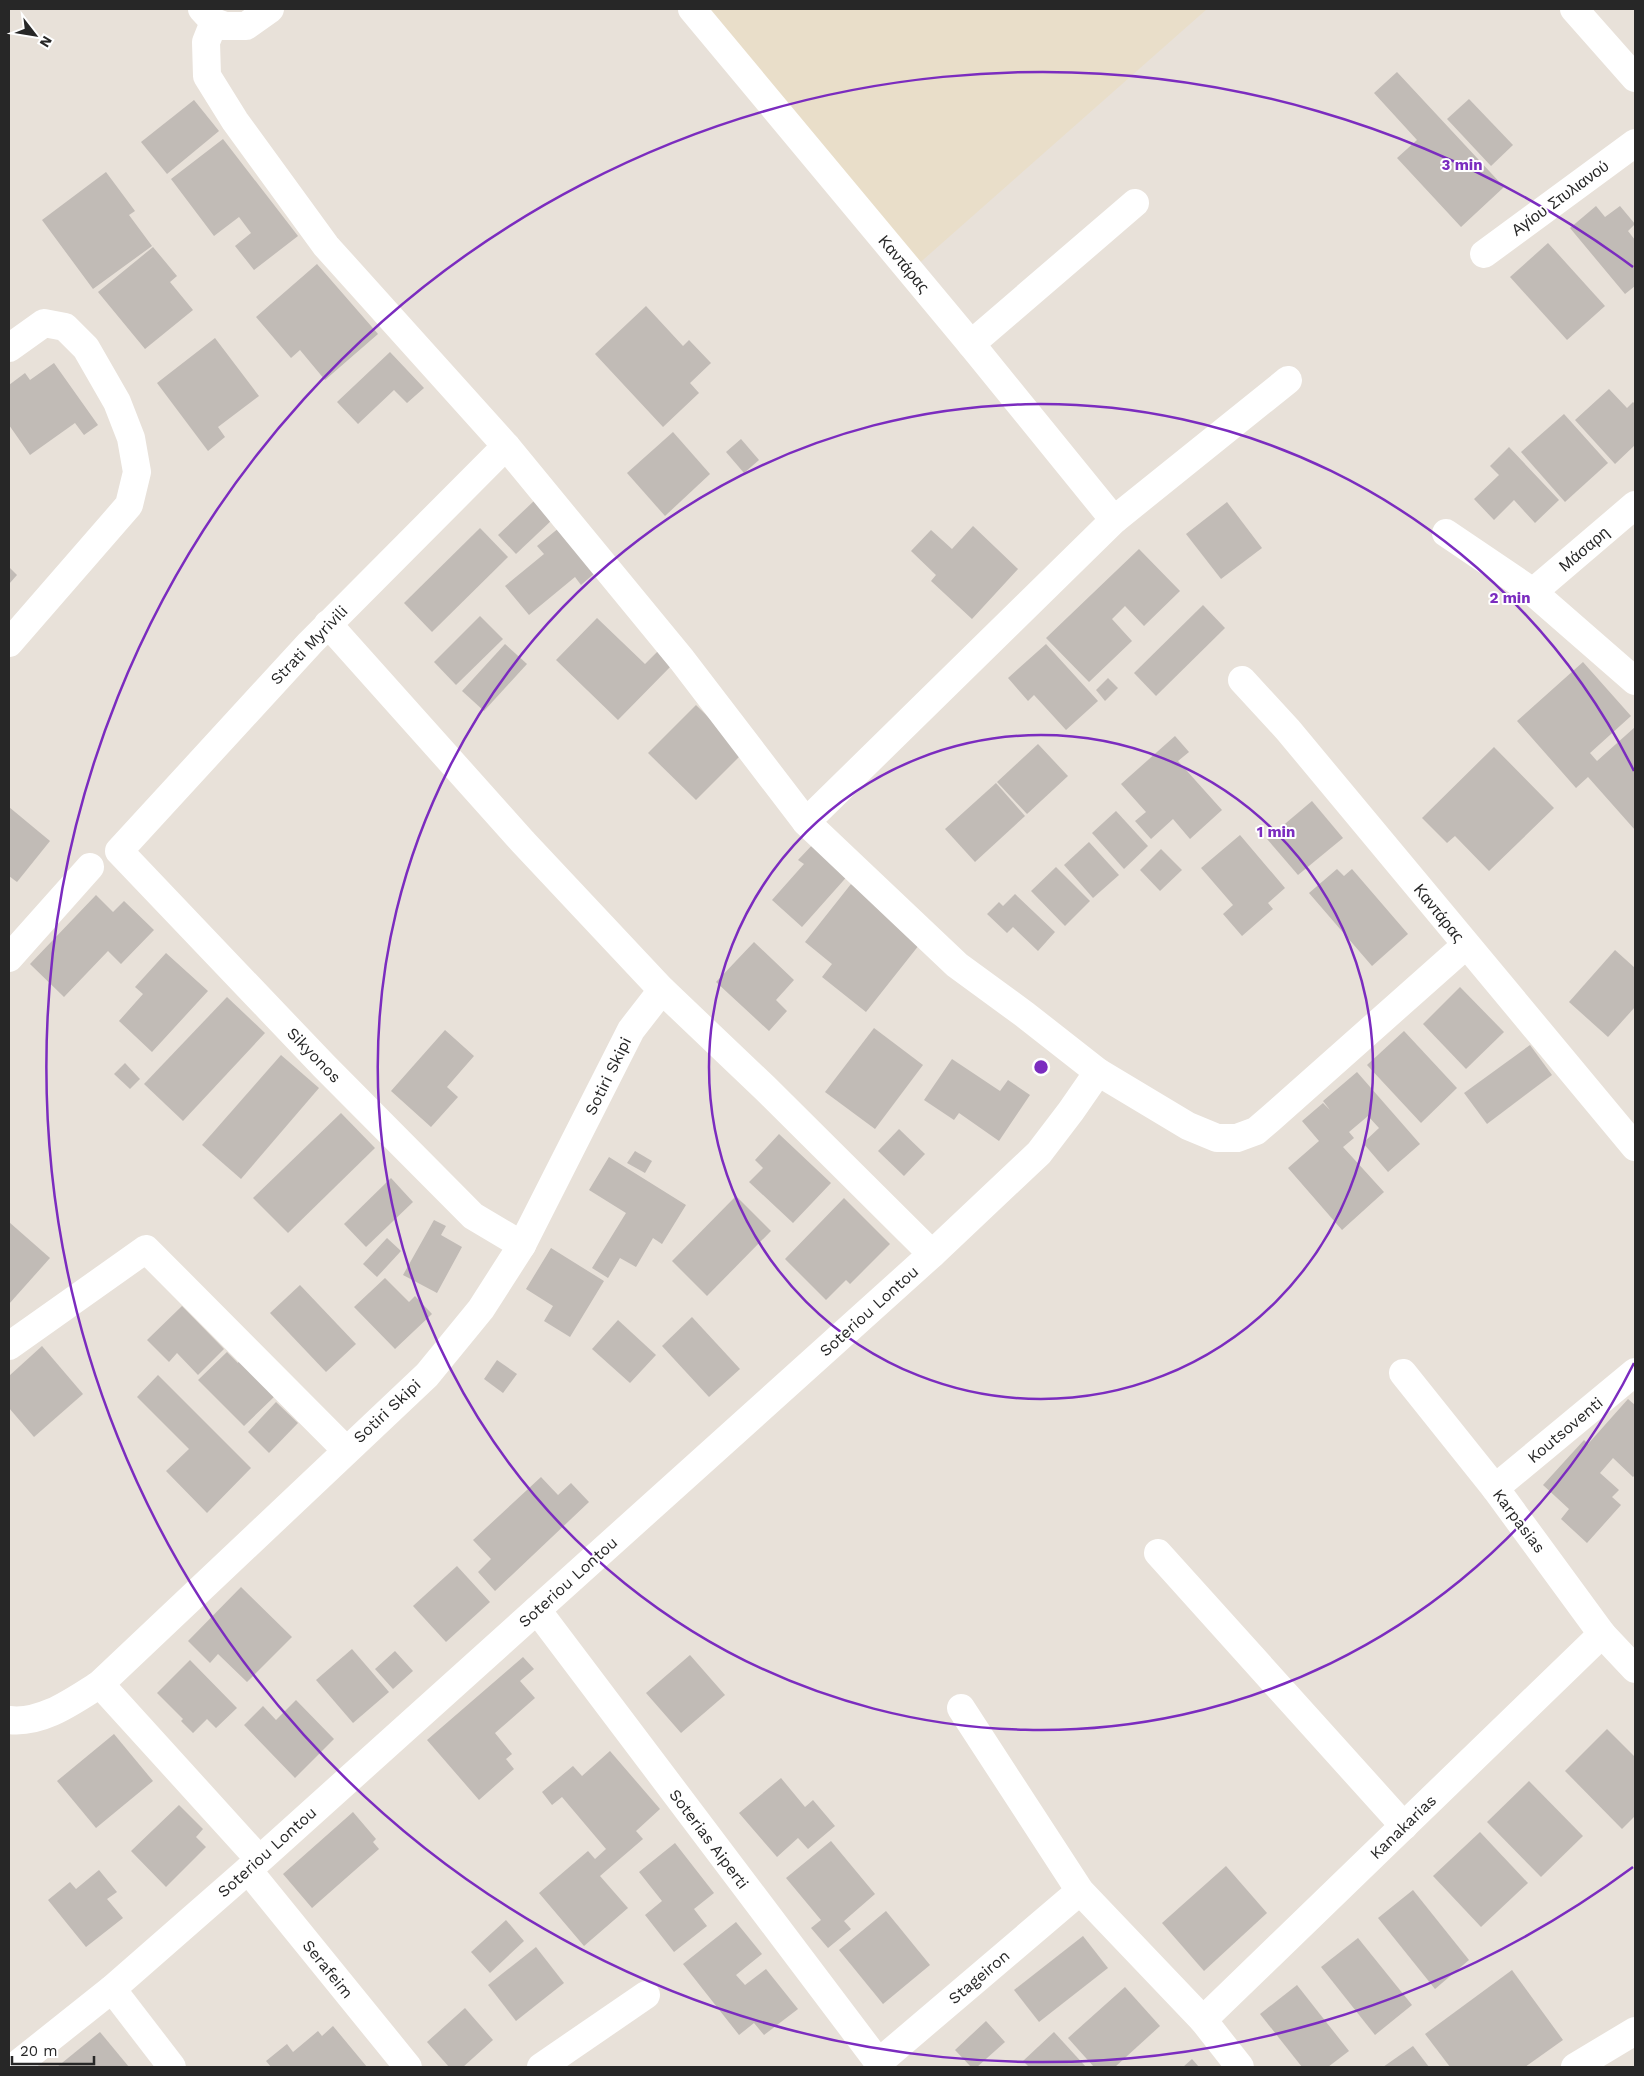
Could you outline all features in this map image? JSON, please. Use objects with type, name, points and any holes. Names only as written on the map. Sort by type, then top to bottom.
[{"type":"street","points":[[208,15],[224,26],[246,26],[270,9]]},
{"type":"street","name":"Καντάρας","points":[[692,9],[971,344],[1114,520]]},
{"type":"street","points":[[1574,9],[1635,78]]},
{"type":"street","points":[[208,15],[206,42],[207,76],[235,121],[326,246],[506,446],[682,660],[806,822],[957,965],[1098,1072],[1188,1126],[1217,1138],[1237,1138],[1256,1131],[1466,946]]},
{"type":"street","name":"Αγίου Στυλιανού","points":[[1484,254],[1635,143]]},
{"type":"street","points":[[971,344],[1135,203]]},
{"type":"street","points":[[9,348],[44,323],[66,327],[86,348],[117,402],[131,438],[137,472],[129,505],[9,643]]},
{"type":"street","points":[[806,822],[1114,520],[1288,380]]},
{"type":"street","name":"Strati Myrivili","points":[[119,851],[328,624],[506,446]]},
{"type":"street","name":"Μάσαρη","points":[[1533,592],[1635,505]]},
{"type":"street","points":[[1446,533],[1533,592],[1635,681]]},
{"type":"street","points":[[328,624],[523,842],[662,990],[765,1088],[932,1254]]},
{"type":"street","name":"Καντάρας","points":[[1242,680],[1294,737],[1635,1147]]},
{"type":"street","name":"Sikyonos","points":[[119,851],[324,1066],[473,1216],[522,1245]]},
{"type":"street","points":[[9,958],[90,867]]},
{"type":"street","name":"Sotiri Skipi","points":[[9,1346],[146,1249],[346,1450],[427,1375],[481,1309],[522,1245],[631,1030],[662,990]]},
{"type":"street","name":"Soteriou Lontou","points":[[14,2067],[112,1989],[254,1864],[932,1254],[1039,1153],[1098,1072]]},
{"type":"street","name":"Koutsoventi","points":[[1495,1488],[1635,1372]]},
{"type":"street","name":"Karpasias","points":[[1404,1373],[1495,1488],[1602,1634],[1635,1670]]},
{"type":"street","points":[[9,1720],[16,1721],[53,1712],[100,1684],[346,1450]]},
{"type":"street","points":[[1158,1553],[1404,1826]]},
{"type":"street","name":"Soterias Aiperti","points":[[537,1610],[880,2065]]},
{"type":"street","name":"Kanakarias","points":[[1203,2020],[1602,1634]]},
{"type":"street","name":"Serafeim","points":[[100,1684],[254,1864],[408,2067]]},
{"type":"street","points":[[961,1708],[1080,1891],[1203,2020],[1240,2067]]},
{"type":"street","name":"Stageiron","points":[[880,2065],[1080,1891]]},
{"type":"street","points":[[112,1989],[172,2067]]},
{"type":"street","points":[[541,2067],[646,1995]]},
{"type":"street","points":[[1574,2067],[1635,2032]]},
{"type":"shaded area","points":[[698,9],[1207,9],[915,267]]},
{"type":"building","points":[[1397,72],[1504,187],[1461,227],[1397,158],[1417,140],[1374,93]]},
{"type":"building","points":[[1469,99],[1513,145],[1491,166],[1447,119]]},
{"type":"building","points":[[194,100],[219,131],[167,174],[141,142]]},
{"type":"building","points":[[223,139],[298,236],[254,270],[235,246],[251,233],[239,217],[214,236],[171,179]]},
{"type":"building","points":[[106,172],[135,211],[129,215],[152,246],[93,289],[42,220]]},
{"type":"building","points":[[1596,206],[1605,217],[1620,206],[1635,224],[1628,231],[1635,240],[1635,286],[1625,294],[1570,228]]},
{"type":"building","points":[[1548,243],[1605,306],[1567,340],[1510,277]]},
{"type":"building","points":[[153,247],[177,276],[170,282],[193,310],[145,349],[98,292]]},
{"type":"building","points":[[317,264],[378,334],[325,380],[300,350],[291,358],[256,317]]},
{"type":"building","points":[[646,306],[683,346],[689,340],[711,363],[690,383],[699,393],[663,427],[595,354]]},
{"type":"building","points":[[215,338],[259,396],[218,427],[225,437],[208,451],[157,383]]},
{"type":"building","points":[[390,352],[424,388],[407,403],[394,390],[358,424],[337,402]]},
{"type":"building","points":[[54,363],[98,425],[84,435],[75,423],[30,455],[9,425],[9,385],[25,373],[30,380]]},
{"type":"building","points":[[1609,389],[1627,408],[1633,402],[1635,404],[1635,445],[1615,464],[1575,420]]},
{"type":"building","points":[[1564,414],[1608,463],[1565,502],[1521,452]]},
{"type":"building","points":[[673,432],[710,474],[665,516],[627,473]]},
{"type":"building","points":[[741,439],[759,460],[744,473],[726,452]]},
{"type":"building","points":[[1509,447],[1559,500],[1535,523],[1514,500],[1494,520],[1474,499],[1499,475],[1490,466]]},
{"type":"building","points":[[535,500],[553,519],[516,554],[498,535]]},
{"type":"building","points":[[1227,502],[1262,548],[1221,579],[1186,534]]},
{"type":"building","points":[[973,526],[1018,569],[972,619],[931,581],[936,575],[911,551],[931,530],[952,549]]},
{"type":"building","points":[[560,527],[596,572],[581,585],[575,577],[529,615],[505,586],[544,554],[537,546]]},
{"type":"building","points":[[480,528],[508,557],[432,632],[404,603]]},
{"type":"building","points":[[1139,549],[1180,591],[1144,626],[1125,606],[1112,619],[1132,641],[1089,682],[1046,638]]},
{"type":"building","points":[[9,567],[17,575],[9,584]]},
{"type":"building","points":[[1203,605],[1225,628],[1156,696],[1134,673]]},
{"type":"building","points":[[480,616],[503,639],[456,685],[434,662]]},
{"type":"building","points":[[597,618],[645,664],[658,651],[672,665],[618,720],[556,660]]},
{"type":"building","points":[[505,644],[527,664],[484,711],[462,691]]},
{"type":"building","points":[[1046,644],[1098,701],[1066,730],[1034,695],[1028,701],[1008,678]]},
{"type":"building","points":[[1583,662],[1631,716],[1590,753],[1597,761],[1635,727],[1635,830],[1588,777],[1576,788],[1517,721]]},
{"type":"building","points":[[1108,678],[1118,688],[1105,701],[1096,690]]},
{"type":"building","points":[[696,705],[744,752],[696,800],[648,753]]},
{"type":"building","points":[[1175,736],[1189,752],[1178,761],[1222,810],[1190,839],[1173,819],[1151,839],[1135,821],[1146,812],[1121,784]]},
{"type":"building","points":[[1038,744],[1068,776],[1027,814],[997,782]]},
{"type":"building","points":[[1494,747],[1554,808],[1489,871],[1455,836],[1447,843],[1422,818]]},
{"type":"building","points":[[996,783],[1025,816],[975,862],[945,829]]},
{"type":"building","points":[[1312,801],[1343,838],[1298,875],[1267,839]]},
{"type":"building","points":[[9,807],[50,841],[17,882],[9,876]]},
{"type":"building","points":[[1116,811],[1148,846],[1124,869],[1092,833]]},
{"type":"building","points":[[1240,835],[1285,888],[1268,903],[1273,909],[1242,936],[1223,914],[1233,905],[1201,868]]},
{"type":"building","points":[[816,841],[851,872],[802,927],[772,900],[804,864],[798,860]]},
{"type":"building","points":[[1089,842],[1119,875],[1093,898],[1064,865]]},
{"type":"building","points":[[1161,849],[1182,870],[1160,891],[1140,870]]},
{"type":"building","points":[[1056,867],[1090,901],[1065,926],[1031,891]]},
{"type":"building","points":[[1337,869],[1344,876],[1352,869],[1408,934],[1372,966],[1309,893]]},
{"type":"building","points":[[851,884],[923,940],[866,1012],[822,977],[832,964],[805,942]]},
{"type":"building","points":[[1015,894],[1055,932],[1038,951],[1013,927],[1007,933],[987,914],[999,902],[1003,906]]},
{"type":"building","points":[[96,895],[113,912],[124,901],[154,930],[121,964],[108,951],[64,997],[30,964]]},
{"type":"building","points":[[754,942],[794,980],[776,1000],[787,1011],[769,1031],[716,982]]},
{"type":"building","points":[[1615,950],[1635,968],[1635,1007],[1608,1037],[1569,1002]]},
{"type":"building","points":[[166,953],[208,991],[152,1052],[119,1021],[143,994],[135,987]]},
{"type":"building","points":[[1460,987],[1504,1032],[1466,1069],[1423,1024]]},
{"type":"building","points":[[227,997],[265,1033],[183,1121],[144,1084]]},
{"type":"building","points":[[874,1028],[923,1065],[875,1129],[825,1092]]},
{"type":"building","points":[[445,1030],[474,1056],[447,1087],[458,1097],[431,1127],[391,1091]]},
{"type":"building","points":[[1404,1031],[1457,1088],[1421,1123],[1367,1065]]},
{"type":"building","points":[[1530,1045],[1552,1075],[1487,1124],[1464,1093]]},
{"type":"building","points":[[281,1055],[319,1088],[241,1179],[202,1145]]},
{"type":"building","points":[[952,1059],[1000,1091],[1008,1080],[1030,1095],[999,1141],[959,1113],[954,1120],[924,1100]]},
{"type":"building","points":[[125,1063],[140,1079],[130,1089],[114,1074]]},
{"type":"building","points":[[1357,1072],[1420,1144],[1388,1172],[1363,1143],[1379,1128],[1368,1116],[1349,1132],[1354,1138],[1343,1147],[1384,1192],[1342,1230],[1288,1168],[1319,1141],[1302,1121],[1323,1103],[1330,1110],[1323,1101]]},
{"type":"building","points":[[341,1113],[375,1148],[288,1233],[253,1198]]},
{"type":"building","points":[[899,1129],[925,1154],[904,1176],[878,1151]]},
{"type":"building","points":[[779,1134],[831,1183],[793,1223],[749,1182],[763,1168],[755,1160]]},
{"type":"building","points":[[635,1151],[652,1161],[645,1173],[627,1163]]},
{"type":"building","points":[[609,1157],[686,1205],[662,1244],[653,1238],[636,1267],[620,1258],[608,1278],[592,1268],[626,1213],[589,1190]]},
{"type":"building","points":[[391,1178],[413,1202],[366,1247],[344,1224]]},
{"type":"building","points":[[736,1196],[771,1231],[707,1296],[672,1261]]},
{"type":"building","points":[[844,1198],[890,1244],[850,1284],[846,1280],[826,1300],[785,1259]]},
{"type":"building","points":[[434,1220],[446,1226],[441,1235],[462,1247],[437,1293],[403,1275]]},
{"type":"building","points":[[9,1222],[50,1258],[9,1304]]},
{"type":"building","points":[[387,1238],[401,1251],[377,1277],[363,1264]]},
{"type":"building","points":[[551,1248],[604,1281],[570,1337],[544,1321],[553,1306],[526,1289]]},
{"type":"building","points":[[385,1278],[409,1302],[415,1296],[432,1314],[395,1349],[354,1307]]},
{"type":"building","points":[[300,1285],[356,1344],[326,1372],[270,1313]]},
{"type":"building","points":[[182,1306],[224,1349],[198,1375],[177,1353],[169,1362],[147,1340]]},
{"type":"building","points":[[692,1317],[740,1369],[709,1397],[662,1346]]},
{"type":"building","points":[[618,1320],[656,1355],[630,1383],[592,1349]]},
{"type":"building","points":[[42,1346],[83,1394],[34,1437],[9,1408],[9,1376]]},
{"type":"building","points":[[227,1352],[275,1396],[244,1426],[198,1380]]},
{"type":"building","points":[[497,1360],[517,1374],[503,1393],[484,1379]]},
{"type":"building","points":[[158,1375],[251,1468],[207,1513],[166,1471],[189,1449],[137,1397]]},
{"type":"building","points":[[1628,1399],[1635,1405],[1635,1475],[1633,1477],[1613,1458],[1600,1473],[1619,1490],[1612,1497],[1621,1505],[1587,1543],[1561,1519],[1569,1509],[1543,1485],[1584,1440],[1588,1444]]},
{"type":"building","points":[[276,1402],[298,1423],[269,1453],[248,1432]]},
{"type":"building","points":[[541,1477],[558,1495],[571,1483],[589,1502],[495,1591],[478,1572],[491,1559],[473,1540]]},
{"type":"building","points":[[457,1566],[490,1602],[446,1642],[413,1606]]},
{"type":"building","points":[[241,1587],[292,1637],[247,1682],[218,1654],[210,1663],[188,1641]]},
{"type":"building","points":[[352,1649],[389,1692],[353,1723],[316,1680]]},
{"type":"building","points":[[395,1651],[413,1671],[393,1689],[375,1669]]},
{"type":"building","points":[[690,1655],[725,1695],[681,1733],[646,1693]]},
{"type":"building","points":[[523,1657],[534,1669],[520,1681],[535,1698],[495,1733],[512,1754],[506,1759],[514,1769],[479,1800],[427,1740]]},
{"type":"building","points":[[190,1660],[237,1708],[216,1728],[207,1719],[193,1733],[181,1721],[183,1719],[157,1693]]},
{"type":"building","points":[[296,1700],[334,1739],[295,1778],[244,1725],[263,1706],[276,1720]]},
{"type":"building","points":[[1607,1729],[1635,1757],[1635,1816],[1622,1829],[1565,1771]]},
{"type":"building","points":[[114,1734],[153,1781],[96,1828],[57,1781]]},
{"type":"building","points":[[610,1751],[660,1809],[636,1831],[643,1839],[600,1876],[628,1908],[584,1946],[539,1893],[588,1851],[595,1859],[606,1849],[562,1797],[552,1805],[542,1792],[573,1766],[582,1776]]},
{"type":"building","points":[[781,1778],[805,1807],[813,1800],[835,1826],[808,1849],[798,1838],[777,1857],[739,1813]]},
{"type":"building","points":[[1529,1781],[1583,1836],[1541,1877],[1487,1822]]},
{"type":"building","points":[[179,1805],[203,1829],[196,1837],[206,1847],[166,1887],[131,1851]]},
{"type":"building","points":[[353,1812],[376,1839],[373,1842],[379,1849],[312,1908],[283,1874]]},
{"type":"building","points":[[1480,1832],[1528,1883],[1481,1927],[1433,1876]]},
{"type":"building","points":[[831,1841],[875,1894],[844,1921],[851,1929],[828,1948],[811,1928],[821,1920],[786,1878]]},
{"type":"building","points":[[675,1843],[714,1893],[694,1909],[707,1926],[674,1952],[645,1915],[662,1901],[639,1872]]},
{"type":"building","points":[[1226,1866],[1267,1913],[1204,1971],[1162,1923]]},
{"type":"building","points":[[99,1870],[117,1892],[107,1899],[123,1918],[86,1947],[48,1900],[70,1882],[76,1889]]},
{"type":"building","points":[[1413,1890],[1469,1960],[1435,1989],[1378,1918]]},
{"type":"building","points":[[886,1911],[930,1965],[883,2004],[839,1950]]},
{"type":"building","points":[[506,1920],[524,1941],[490,1973],[471,1952]]},
{"type":"building","points":[[736,1922],[762,1954],[736,1975],[745,1985],[766,1969],[798,2009],[764,2035],[754,2023],[739,2035],[683,1964]]},
{"type":"building","points":[[1083,1936],[1108,1968],[1039,2022],[1014,1990]]},
{"type":"building","points":[[1358,1938],[1412,2005],[1375,2035],[1321,1967]]},
{"type":"building","points":[[536,1947],[564,1983],[516,2021],[488,1985]]},
{"type":"building","points":[[1512,1970],[1563,2040],[1525,2067],[1450,2067],[1425,2034]]},
{"type":"building","points":[[1297,1985],[1349,2051],[1328,2067],[1302,2067],[1260,2014]]},
{"type":"building","points":[[1125,1987],[1160,2026],[1115,2067],[1094,2067],[1068,2038]]},
{"type":"building","points":[[465,2008],[493,2040],[463,2067],[449,2067],[427,2042]]},
{"type":"building","points":[[986,2021],[1005,2042],[977,2067],[971,2067],[955,2050]]},
{"type":"building","points":[[333,2026],[367,2067],[271,2067],[266,2061],[287,2044],[293,2052],[318,2031],[322,2036]]},
{"type":"building","points":[[100,2032],[129,2067],[57,2067]]},
{"type":"building","points":[[1054,2032],[1086,2067],[1029,2067],[1023,2061]]},
{"type":"building","points":[[1413,2046],[1429,2067],[1383,2067]]},
{"type":"building","points":[[1192,2059],[1199,2067],[1183,2067]]}]
